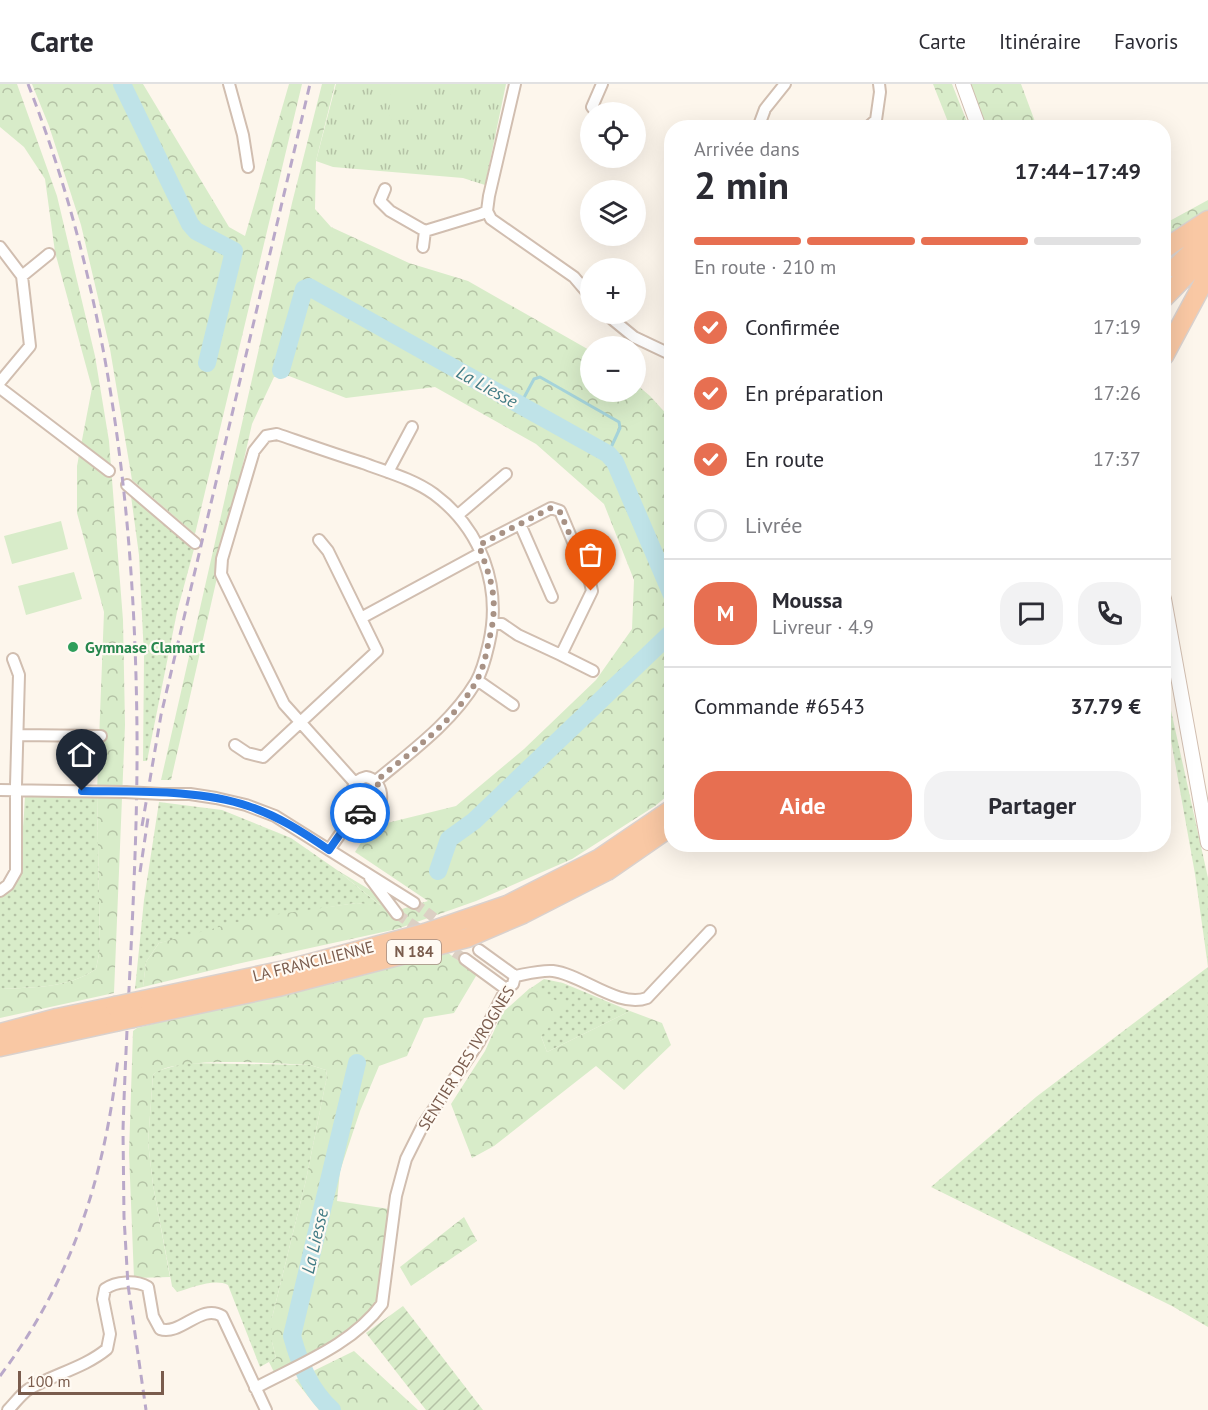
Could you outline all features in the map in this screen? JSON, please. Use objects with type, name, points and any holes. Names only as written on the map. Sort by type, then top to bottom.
[{"type":"highway","points":[[1171,244],[1208,220]]},
{"type":"highway","points":[[1171,273],[1208,236]]},
{"type":"highway","points":[[1171,291],[1208,253]]},
{"type":"highway","points":[[1171,343],[1208,274]]},
{"type":"highway","name":"LA FRANCILIENNE","points":[[134,1010],[425,933],[507,905],[600,858],[664,814]]},
{"type":"highway","name":"LA FRANCILIENNE","points":[[0,1047],[115,1014],[278,987],[468,938],[523,914],[607,871],[664,832]]},
{"type":"highway","name":"LA FRANCILIENNE","points":[[0,1033],[57,1018],[115,1014]]},
{"type":"street","points":[[229,84],[243,135],[248,167]]},
{"type":"street","points":[[515,84],[487,211],[491,219],[574,277],[580,284]]},
{"type":"street","points":[[594,102],[602,84]]},
{"type":"street","points":[[761,120],[765,109],[785,84]]},
{"type":"street","points":[[876,120],[879,84]]},
{"type":"street","points":[[963,84],[976,120]]},
{"type":"street","points":[[385,189],[380,201],[390,212],[425,231],[487,211]]},
{"type":"street","points":[[423,247],[425,231]]},
{"type":"street","points":[[0,247],[22,276],[30,346],[0,382]]},
{"type":"street","points":[[22,276],[49,254]]},
{"type":"street","points":[[618,324],[634,337],[664,351]]},
{"type":"street","points":[[0,388],[109,471]]},
{"type":"street","points":[[388,472],[412,427]]},
{"type":"street","points":[[355,783],[284,704],[221,574],[222,559],[254,451],[266,436],[277,434],[388,472],[433,493],[458,515],[480,549],[487,567],[494,596],[493,624],[477,680],[444,723],[376,781]]},
{"type":"street","points":[[458,515],[506,474]]},
{"type":"street","points":[[127,485],[195,543]]},
{"type":"street","points":[[361,618],[551,508],[560,512],[590,582],[591,591],[561,655]]},
{"type":"street","points":[[520,524],[552,597]]},
{"type":"street","points":[[235,745],[247,753],[263,757],[377,651],[328,551],[319,540]]},
{"type":"street","points":[[493,624],[502,624],[518,635],[593,671]]},
{"type":"street","points":[[1171,633],[1208,843]]},
{"type":"street","points":[[0,891],[8,885],[16,871],[19,675],[14,659]]},
{"type":"street","points":[[1171,672],[1185,719]]},
{"type":"street","points":[[477,680],[513,705]]},
{"type":"street","points":[[19,735],[101,736]]},
{"type":"street","points":[[366,777],[376,781],[380,786],[380,802],[376,810],[370,814],[363,814],[353,804],[353,787],[360,778],[366,777]]},
{"type":"street","points":[[0,790],[190,794],[246,805],[283,821],[414,903]]},
{"type":"street","points":[[329,850],[357,810]]},
{"type":"street","points":[[366,873],[397,914]]},
{"type":"street","points":[[479,950],[515,976],[552,971],[638,1001],[647,998],[710,931]]},
{"type":"street","points":[[465,959],[506,989]]},
{"type":"street","name":"SENTIER DES IVROGNES","points":[[255,1388],[347,1340],[372,1317],[382,1304],[396,1196],[406,1159],[423,1125],[480,1042],[506,989],[513,984],[515,976]]},
{"type":"street","points":[[8,1410],[27,1391],[60,1373],[89,1361],[107,1349],[110,1334],[103,1299],[105,1289],[114,1284],[134,1282],[148,1287],[153,1316],[160,1329],[170,1330],[209,1312],[217,1312],[222,1316],[266,1410]]},
{"type":"green space","points":[[0,84],[17,84],[57,196],[95,356],[109,441],[123,620],[125,725],[114,993],[0,1018],[0,989],[62,984],[85,976],[96,969],[100,949],[97,792],[104,612],[77,513],[77,466],[92,388],[55,252],[45,179],[24,147],[0,127]]},
{"type":"green space","points":[[32,84],[143,84],[229,227],[245,236],[289,84],[302,84],[195,534],[132,480],[110,349],[81,225],[49,126]]},
{"type":"green space","points":[[322,84],[335,84],[316,161],[315,209],[331,227],[409,263],[468,281],[580,345],[580,402],[646,402],[646,393],[664,411],[664,799],[572,859],[476,901],[397,929],[143,987],[146,962],[159,943],[253,918],[356,903],[380,905],[337,870],[402,909],[428,901],[355,852],[366,835],[383,824],[456,806],[524,749],[596,680],[632,629],[634,580],[604,504],[536,444],[435,387],[346,398],[289,376],[274,377],[252,424],[171,780],[161,780],[292,203]]},
{"type":"green space","points":[[336,84],[506,84],[485,185],[463,178],[333,167],[316,161]]},
{"type":"green space","points":[[391,84],[416,84],[414,120],[389,119]]},
{"type":"green space","points":[[933,84],[952,84],[966,120],[947,120]]},
{"type":"green space","points":[[971,84],[1021,84],[1034,120],[984,120]]},
{"type":"green space","points":[[1208,200],[1208,211],[1171,235],[1171,220]]},
{"type":"green space","points":[[131,496],[194,549],[177,612],[147,761],[143,761],[144,656],[139,555]]},
{"type":"green space","points":[[61,521],[68,549],[12,564],[4,536]]},
{"type":"green space","points":[[74,572],[82,599],[26,615],[18,586]]},
{"type":"green space","points":[[1171,711],[1208,878],[1208,967],[1195,874],[1171,740]]},
{"type":"green space","points":[[97,792],[100,949],[96,969],[85,976],[62,984],[0,989],[0,885],[8,876],[18,854],[23,831],[25,796]]},
{"type":"green space","points":[[159,802],[222,810],[291,838],[337,870],[381,906],[356,903],[330,907],[159,943],[146,962],[143,987],[135,989],[144,900]]},
{"type":"green space","points":[[444,950],[474,972],[476,976],[454,1013],[424,1018],[407,1056],[379,1066],[360,1111],[340,1171],[337,1201],[389,1209],[382,1277],[376,1302],[365,1318],[354,1327],[274,1372],[269,1362],[276,1358],[272,1342],[272,1318],[306,1180],[327,1076],[326,1070],[310,1065],[227,1062],[182,1065],[164,1069],[153,1075],[148,1142],[153,1185],[170,1277],[134,1278],[129,1153],[133,1031],[137,1028]]},
{"type":"green space","points":[[1208,967],[1208,1327],[1172,1306],[931,1187],[1036,1097]]},
{"type":"green space","points":[[544,979],[563,983],[630,1011],[547,1052],[541,1036],[531,988]]},
{"type":"green space","points":[[530,988],[568,1006],[541,1036],[547,1052],[630,1011],[662,1023],[671,1045],[624,1090],[596,1066],[494,1146],[472,1158],[451,1104],[485,1051],[502,1013]]},
{"type":"green space","points":[[185,1063],[310,1065],[326,1070],[327,1076],[306,1180],[272,1318],[272,1342],[276,1358],[260,1367],[228,1285],[210,1283],[177,1292],[172,1286],[153,1185],[148,1142],[153,1075],[157,1071]]},
{"type":"green space","points":[[464,1217],[477,1241],[411,1286],[400,1267]]},
{"type":"green space","points":[[403,1306],[483,1410],[426,1410],[366,1333]]},
{"type":"green space","points":[[354,1351],[418,1410],[319,1410],[295,1380]]},
{"type":"waterway","name":"La Liesse","points":[[122,84],[190,224],[196,231],[234,251],[207,363]]},
{"type":"waterway","name":"La Liesse","points":[[281,370],[304,289],[309,287],[608,454],[615,462],[664,576]]},
{"type":"waterway","points":[[520,405],[534,379],[540,377],[619,422],[620,428],[608,454]]},
{"type":"waterway","name":"La Liesse","points":[[438,871],[449,839],[474,821],[664,640]]},
{"type":"waterway","name":"La Liesse","points":[[332,1410],[318,1394],[307,1376],[292,1336],[357,1063]]},
{"type":"tunnel","points":[[414,903],[447,927]]},
{"type":"tunnel","points":[[397,914],[427,934]]},
{"type":"tunnel","points":[[442,944],[465,959]]},
{"type":"railway","points":[[28,84],[56,162],[79,241],[98,321],[112,402],[131,566],[137,781],[123,1130],[124,1217],[128,1285],[146,1410]]},
{"type":"railway","points":[[142,826],[161,715],[310,84]]},
{"type":"railway","points":[[140,872],[148,818]]},
{"type":"railway","points":[[0,1376],[25,1340],[47,1302],[66,1264],[81,1225],[104,1144],[118,1058]]},
{"type":"way so far","points":[[360,813],[370,814],[376,810],[380,802],[380,786],[376,781],[444,723],[477,680],[493,624],[494,596],[479,545],[551,508],[560,512],[590,582],[591,591]]},
{"type":"place","name":"Gymnase Clamart","points":[[73,647]]},
{"type":"route","points":[[82,791],[190,794],[246,805],[275,816],[329,850],[357,810],[360,813]]}]
